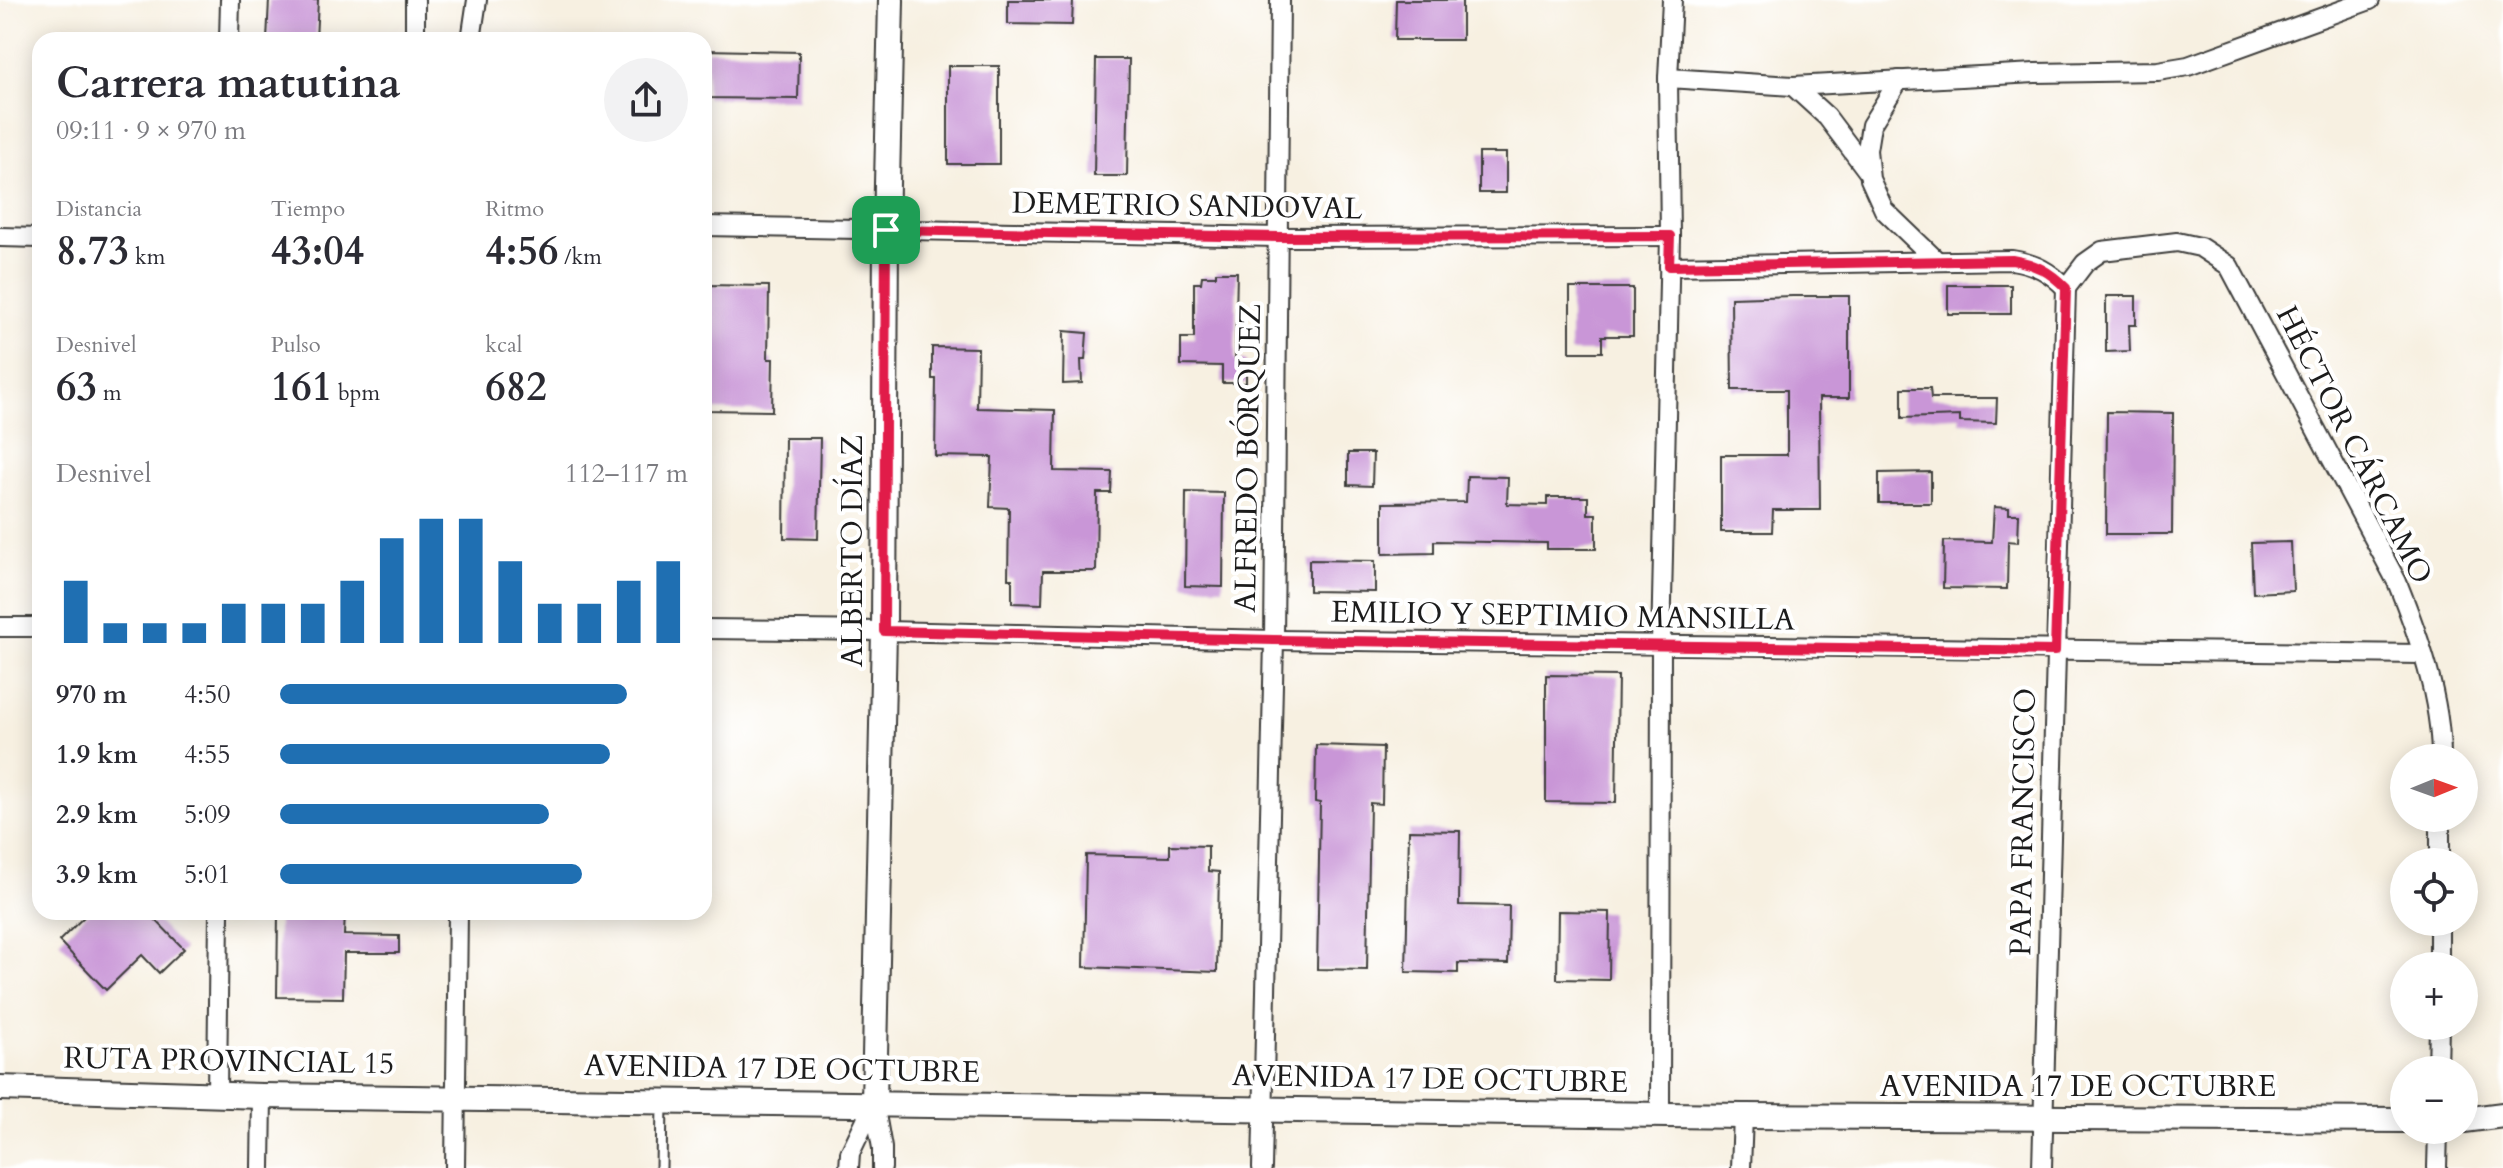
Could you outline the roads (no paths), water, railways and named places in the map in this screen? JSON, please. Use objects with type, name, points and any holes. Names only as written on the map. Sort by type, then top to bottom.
[{"type":"main road","name":"ALBERTO DÍAZ","points":[[874,1103],[884,631],[886,230],[891,0]]},
{"type":"main road","name":"RUTA PROVINCIAL 15","points":[[0,1088],[262,1096],[456,1097]]},
{"type":"main road","name":"AVENIDA 17 DE OCTUBRE","points":[[456,1097],[1743,1116],[2390,1120]]},
{"type":"main road","points":[[2478,1118],[2503,1115]]},
{"type":"street","points":[[229,32],[230,0]]},
{"type":"street","points":[[415,0],[415,32]]},
{"type":"street","points":[[469,0],[470,32]]},
{"type":"street","points":[[471,32],[477,0]]},
{"type":"street","name":"ALFREDO BÓRQUEZ","points":[[1262,1168],[1274,640],[1280,0]]},
{"type":"street","points":[[1660,1114],[1661,646],[1670,236],[1668,78],[1672,0]]},
{"type":"street","points":[[1668,78],[1793,86],[2035,73],[2158,71],[2188,66],[2370,0]]},
{"type":"street","points":[[1869,173],[1867,150],[1871,125],[1899,80]]},
{"type":"street","points":[[1793,86],[1827,117],[1869,173],[1884,210],[1937,261]]},
{"type":"street","name":"DEMETRIO SANDOVAL","points":[[712,226],[1279,237],[1670,236]]},
{"type":"street","points":[[0,237],[32,238]]},
{"type":"street","name":"HÉCTOR CÁRCAMO","points":[[2066,288],[2085,263],[2102,251],[2177,242],[2200,247],[2229,266],[2397,582],[2422,654],[2441,732],[2441,744]]},
{"type":"street","points":[[1669,266],[2012,260],[2031,263],[2048,271],[2066,288]]},
{"type":"street","name":"PAPA FRANCISCO","points":[[2042,1168],[2066,288]]},
{"type":"street","points":[[0,627],[32,627]]},
{"type":"street","name":"EMILIO Y SEPTIMIO MANSILLA","points":[[712,629],[1661,646],[2422,654]]},
{"type":"street","points":[[217,1094],[219,920]]},
{"type":"street","points":[[455,1168],[458,920]]},
{"type":"street","points":[[261,1168],[262,1096]]},
{"type":"street","points":[[849,1168],[850,1153],[874,1103]]},
{"type":"street","points":[[874,1103],[882,1148],[882,1168]]},
{"type":"street","points":[[1741,1168],[1743,1116]]},
{"type":"street","points":[[2437,1168],[2438,1144]]},
{"type":"lane","points":[[661,1168],[662,1100]]}]
